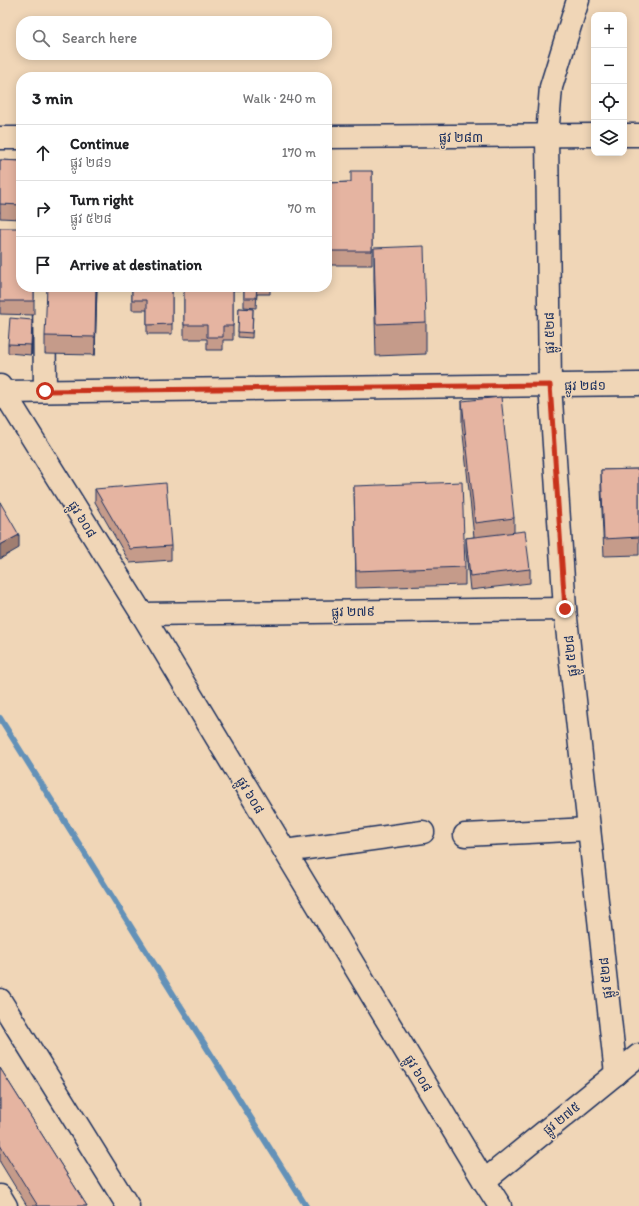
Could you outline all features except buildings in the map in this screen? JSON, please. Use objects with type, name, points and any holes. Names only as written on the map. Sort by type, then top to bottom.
[{"type":"street","name":"ផ្លូវ ៥២៨","points":[[578,0],[551,87],[547,136],[550,385],[565,609],[616,1074]]},
{"type":"street","name":"ផ្លូវ ២៨៣","points":[[332,137],[591,135]]},
{"type":"street","points":[[627,135],[639,135]]},
{"type":"street","points":[[0,138],[16,138]]},
{"type":"street","points":[[0,224],[16,223]]},
{"type":"street","points":[[44,292],[45,391]]},
{"type":"street","name":"ផ្លូវ ២៨១","points":[[2,389],[45,391],[639,384]]},
{"type":"street","name":"ផ្លូវ ៦០៨","points":[[2,389],[142,614],[500,1206]]},
{"type":"street","name":"ផ្លូវ ២៧៩","points":[[142,614],[565,609]]},
{"type":"street","points":[[465,835],[589,829]]},
{"type":"street","points":[[285,851],[423,832]]},
{"type":"street","points":[[0,1000],[128,1206]]},
{"type":"street","name":"ផ្លូវ ២៧៥","points":[[484,1181],[639,1055]]},
{"type":"street","points":[[0,1196],[6,1206]]},
{"type":"waterway","points":[[0,718],[306,1206]]},
{"type":"route","points":[[45,391],[550,385],[565,609]]}]
